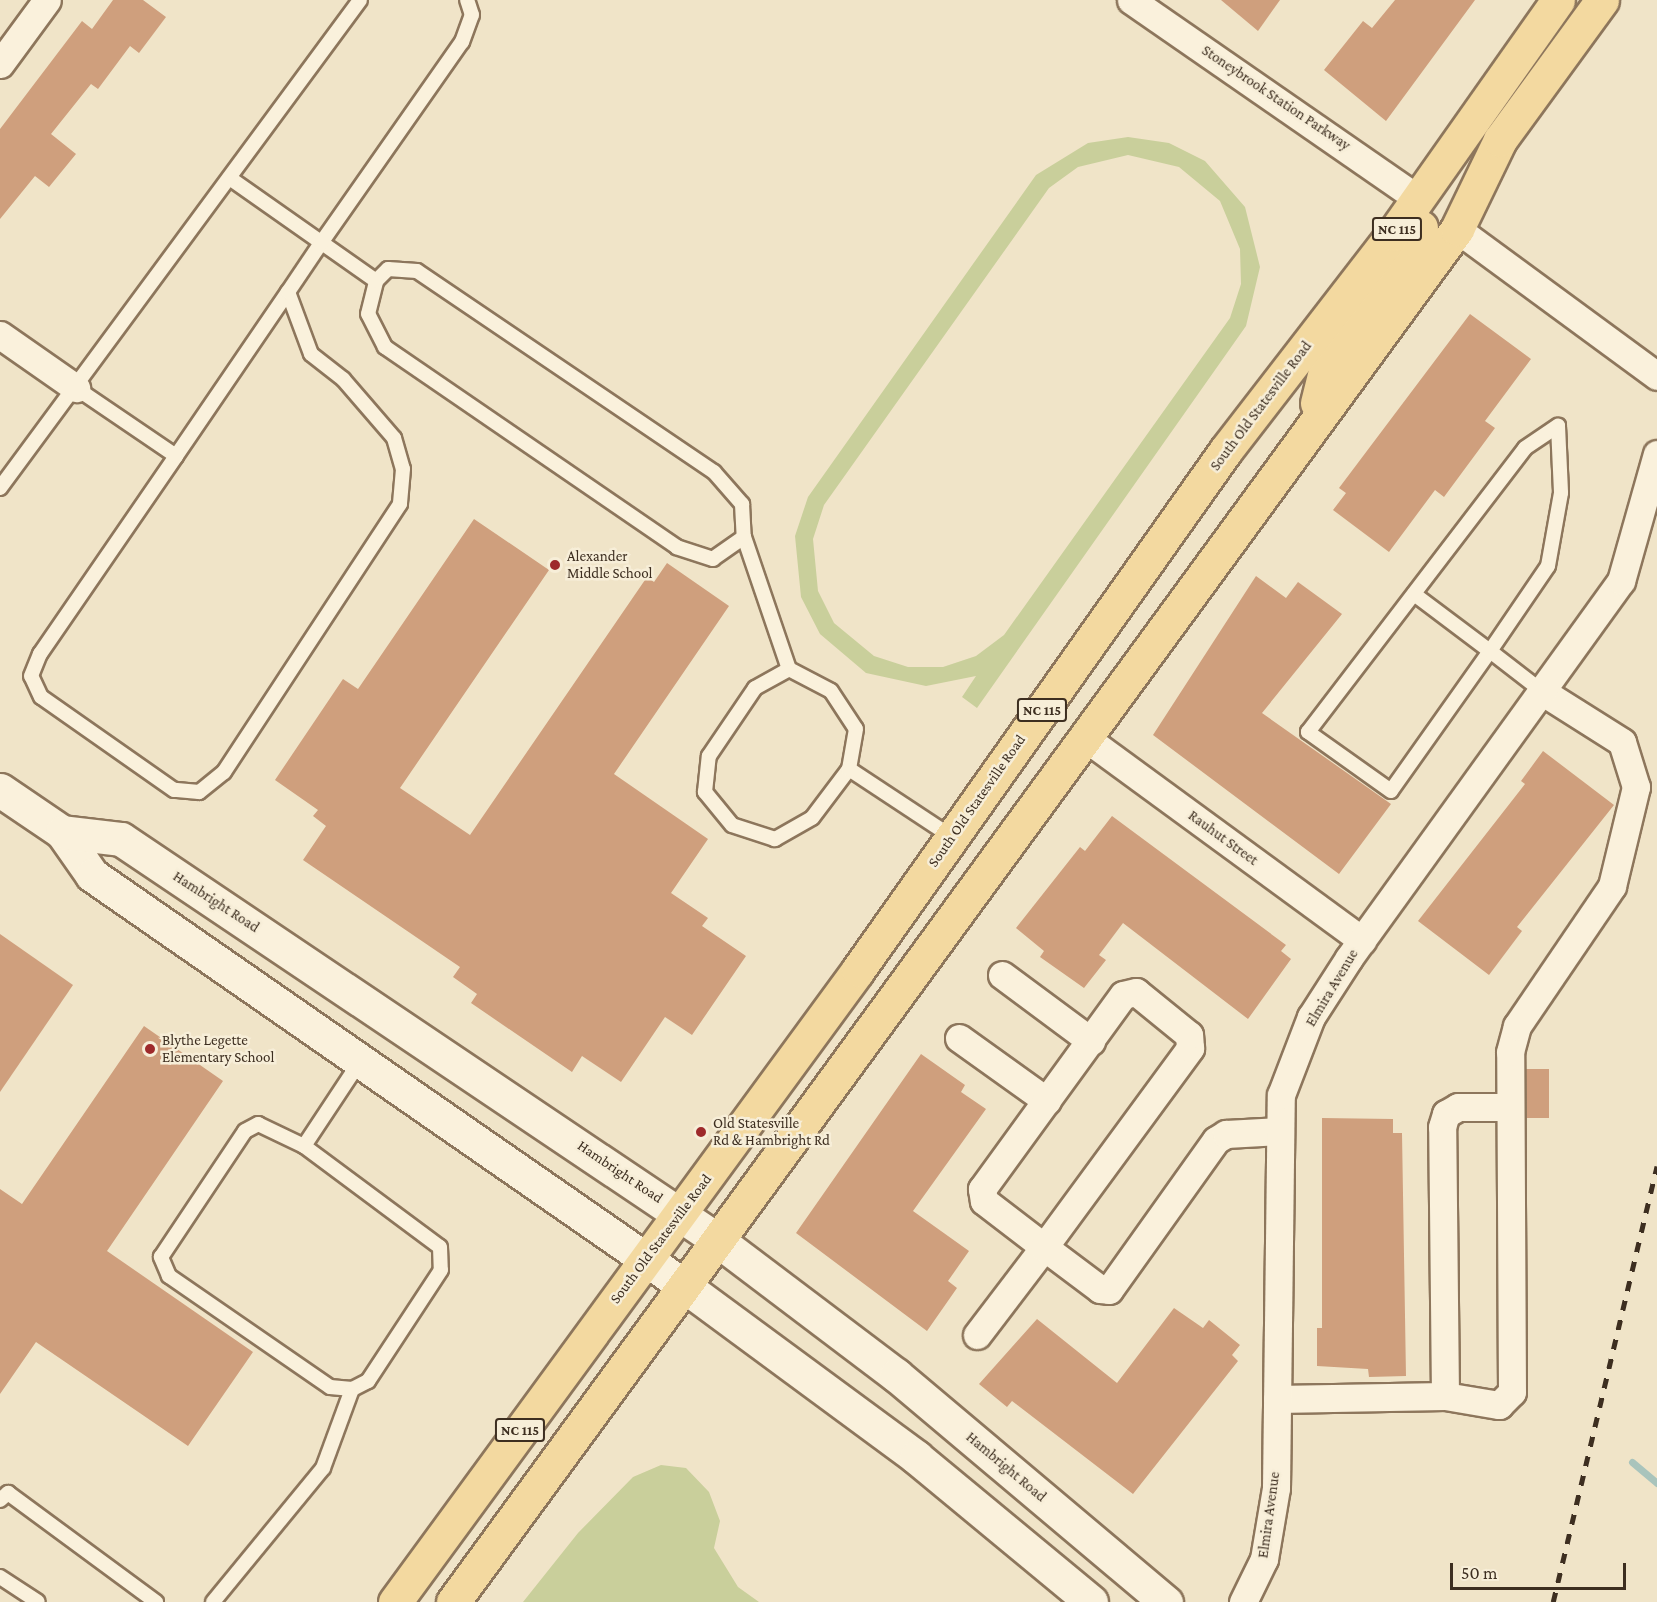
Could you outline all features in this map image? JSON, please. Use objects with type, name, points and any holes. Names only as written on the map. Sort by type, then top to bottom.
[{"type":"main road","name":"South Old Statesville Road","points":[[395,1602],[681,1213],[952,837],[1226,450],[1418,199],[1558,0]]},
{"type":"main road","points":[[1457,229],[1447,194],[1551,40],[1570,0]]},
{"type":"main road","name":"NC 115","points":[[453,1602],[1083,736],[1457,229],[1500,140],[1602,0]]},
{"type":"main road","points":[[1316,420],[1325,370],[1415,239],[1422,225],[1418,199]]},
{"type":"main road","name":"Hambright Road","points":[[0,790],[62,832],[92,875],[359,1063],[683,1285],[916,1457],[1091,1602]]},
{"type":"main road","name":"Hambright Road","points":[[62,832],[121,839],[681,1213],[896,1375],[1166,1602]]},
{"type":"street","points":[[0,64],[47,0]]},
{"type":"street","name":"Stoneybrook Station Parkway","points":[[1131,0],[1418,199]]},
{"type":"street","points":[[1457,229],[1657,376]]},
{"type":"street","points":[[0,335],[76,388]]},
{"type":"street","name":"Elmira Avenue","points":[[1243,1602],[1264,1559],[1276,1488],[1281,1095],[1311,1017],[1362,939],[1544,692],[1621,581],[1657,454]]},
{"type":"street","points":[[1277,1399],[1445,1396],[1499,1405],[1512,1392],[1510,1052],[1517,1026],[1612,886],[1636,787],[1622,742],[1544,692]]},
{"type":"street","name":"Rauhut Street","points":[[1083,736],[1362,939]]},
{"type":"street","points":[[1002,975],[1091,1041]]},
{"type":"street","points":[[976,1335],[1044,1247],[1192,1041],[1129,992],[1047,1101],[981,1195],[1044,1247],[1109,1290],[1216,1140],[1232,1133],[1280,1131]]},
{"type":"street","points":[[959,1038],[1047,1101]]},
{"type":"street","points":[[1445,1396],[1442,1127],[1446,1114],[1458,1107],[1510,1107]]},
{"type":"lane","points":[[0,488],[231,179],[360,0]]},
{"type":"lane","points":[[288,291],[311,354],[343,379],[394,438],[403,469],[400,504],[373,549],[224,772],[199,792],[174,790],[41,697],[31,676],[40,654],[176,456],[288,291],[321,243],[462,42],[472,15],[467,0]]},
{"type":"lane","points":[[231,179],[376,281]]},
{"type":"lane","points":[[744,537],[713,559],[677,547],[385,347],[368,314],[376,281],[388,269],[417,271],[714,472],[742,504],[744,537],[789,669],[831,691],[856,729],[849,769],[812,818],[775,839],[732,825],[705,792],[710,756],[749,698],[789,669]]},
{"type":"lane","points":[[76,388],[176,456]]},
{"type":"lane","points":[[1558,426],[1561,494],[1548,566],[1490,651],[1391,791],[1308,732],[1525,448],[1558,426]]},
{"type":"lane","points":[[1414,594],[1544,692]]},
{"type":"lane","points":[[849,769],[952,837]]},
{"type":"lane","points":[[304,1146],[359,1063]]},
{"type":"lane","points":[[258,1124],[304,1146],[440,1247],[441,1270],[368,1381],[352,1389],[330,1387],[169,1276],[161,1257],[245,1131],[258,1124]]},
{"type":"lane","points":[[213,1602],[323,1468],[352,1389]]},
{"type":"lane","points":[[0,1500],[8,1493],[156,1602]]},
{"type":"lane","points":[[0,1577],[38,1602]]},
{"type":"green space","points":[[1128,137],[1169,143],[1205,161],[1245,207],[1260,267],[1246,326],[977,708],[962,697],[976,676],[926,686],[866,673],[820,634],[801,597],[795,536],[808,497],[1036,175],[1088,143]],"holes":[[[1128,155],[1179,167],[1220,201],[1240,249],[1241,284],[1230,318],[1004,635],[976,656],[943,667],[908,667],[874,656],[834,623],[818,591],[813,539],[824,505],[1049,188],[1078,167]]]},
{"type":"green space","points":[[661,1465],[686,1468],[709,1492],[720,1521],[714,1548],[738,1587],[759,1602],[523,1602],[578,1533],[633,1477]]},
{"type":"building","points":[[113,0],[143,0],[166,17],[139,53],[130,46],[98,89],[91,84],[51,134],[76,154],[49,187],[35,176],[0,219],[0,129],[82,21],[92,29]]},
{"type":"building","points":[[1221,0],[1280,0],[1258,31]]},
{"type":"building","points":[[1395,0],[1475,0],[1386,121],[1324,70],[1363,21],[1372,28]]},
{"type":"building","points":[[1470,314],[1531,359],[1485,421],[1495,428],[1444,497],[1435,490],[1389,552],[1333,510],[1346,493],[1339,488]]},
{"type":"building","points":[[474,519],[549,570],[400,788],[470,835],[647,577],[654,582],[667,563],[729,606],[614,774],[708,839],[671,893],[708,918],[702,926],[746,956],[692,1035],[665,1017],[621,1082],[582,1056],[572,1072],[471,1003],[477,994],[453,977],[460,967],[303,860],[326,826],[313,816],[318,810],[275,780],[343,679],[358,689]]},
{"type":"building","points":[[1256,576],[1286,598],[1298,582],[1342,614],[1262,713],[1391,804],[1339,874],[1153,735]]},
{"type":"building","points":[[1543,751],[1614,805],[1517,927],[1522,931],[1489,975],[1418,921],[1525,784],[1521,781]]},
{"type":"building","points":[[1112,816],[1286,945],[1281,951],[1291,959],[1248,1019],[1123,923],[1099,955],[1106,960],[1084,988],[1040,957],[1044,951],[1016,928],[1080,847],[1085,851]]},
{"type":"building","points":[[0,934],[73,985],[0,1092]]},
{"type":"building","points":[[144,1026],[223,1081],[107,1251],[253,1352],[188,1446],[36,1342],[0,1394],[0,1189],[22,1204]]},
{"type":"building","points":[[921,1054],[965,1085],[961,1092],[986,1109],[913,1211],[969,1251],[948,1281],[957,1288],[927,1331],[796,1233]]},
{"type":"building","points":[[1526,1069],[1549,1069],[1549,1118],[1526,1118]]},
{"type":"building","points":[[1322,1118],[1393,1119],[1393,1133],[1402,1133],[1406,1376],[1369,1377],[1368,1369],[1317,1366],[1317,1328],[1322,1328]]},
{"type":"building","points":[[1174,1308],[1203,1328],[1209,1320],[1240,1345],[1232,1355],[1238,1361],[1133,1494],[1012,1401],[1007,1407],[979,1384],[1037,1319],[1117,1383]]},
{"type":"waterway","points":[[1632,1462],[1657,1483]]},
{"type":"railway","points":[[1553,1602],[1657,1166]]},
{"type":"place","name":"Alexander Middle School","points":[[555,565]]},
{"type":"place","name":"Blythe Legette Elementary School","points":[[150,1049]]},
{"type":"place","name":"Old Statesville Rd & Hambright Rd","points":[[701,1132]]}]
